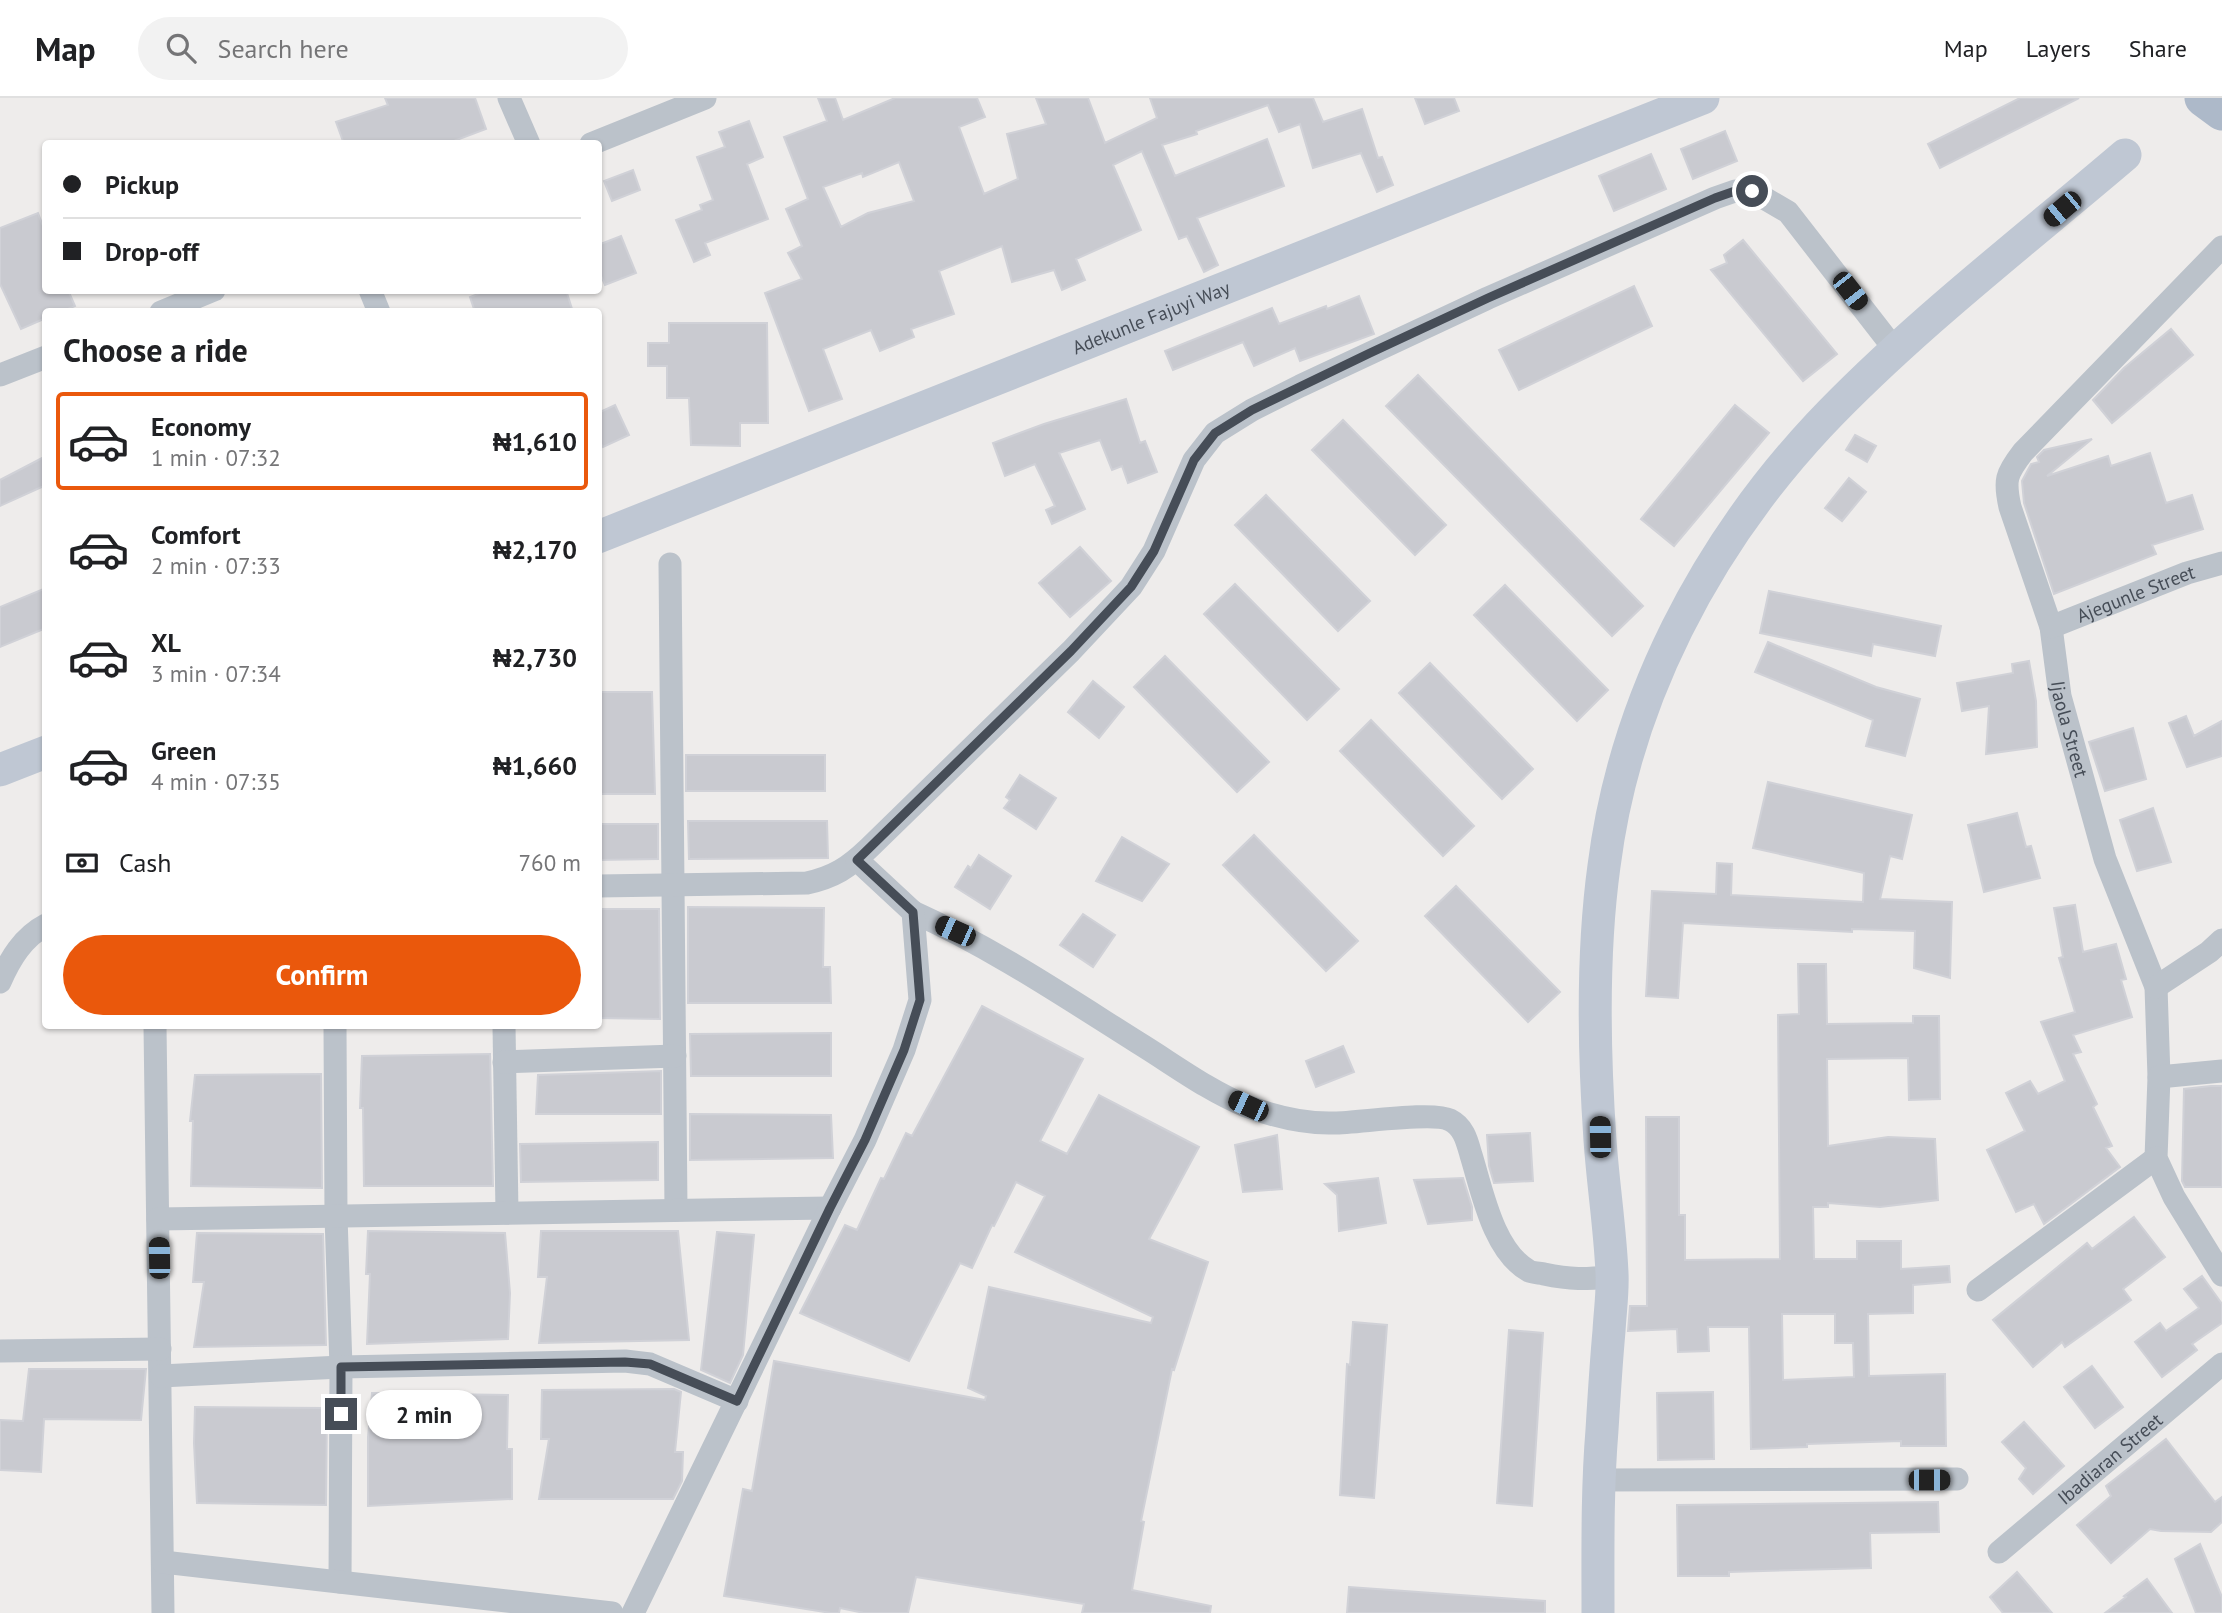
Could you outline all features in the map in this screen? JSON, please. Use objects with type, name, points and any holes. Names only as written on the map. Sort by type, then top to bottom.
[{"type":"main road","points":[[2203,98],[2222,112]]},
{"type":"street","points":[[509,98],[527,140]]},
{"type":"street","points":[[601,140],[705,98]]},
{"type":"street","name":"Adekunle Fajuyi Way","points":[[602,535],[1703,98]]},
{"type":"street","points":[[1598,1613],[1598,1480],[1612,1277],[1600,1137],[1598,964],[1603,868],[1613,810],[1628,749],[1671,639],[1710,567],[1739,524],[1786,464],[1820,425],[1896,351],[2125,156]]},
{"type":"street","points":[[602,886],[807,883],[829,878],[857,860],[1071,651],[1131,587],[1154,551],[1194,460],[1215,433],[1252,410],[1300,386],[1488,298],[1735,191],[1752,191],[1788,212],[1896,351]]},
{"type":"street","name":"Ijaola Street","points":[[2222,247],[2078,393],[2008,471],[2006,488],[2051,627],[2060,696],[2105,859],[2155,987],[2159,1077],[2157,1158],[2174,1197],[2222,1275]]},
{"type":"street","points":[[171,308],[204,294]]},
{"type":"street","points":[[0,375],[42,359]]},
{"type":"street","name":"Ajegunle Street","points":[[2051,627],[2187,573],[2222,563]]},
{"type":"street","points":[[670,564],[676,1210]]},
{"type":"street","points":[[0,769],[42,753]]},
{"type":"street","points":[[857,860],[913,912],[955,931],[1084,1008],[1211,1090],[1248,1106],[1290,1119],[1331,1123],[1437,1117],[1450,1120],[1464,1131],[1483,1199],[1495,1231],[1510,1254],[1529,1271],[1574,1280],[1612,1277]]},
{"type":"street","points":[[633,1613],[865,1140],[904,1050],[920,1000],[913,912]]},
{"type":"street","points":[[0,982],[23,942],[42,928]]},
{"type":"street","points":[[2155,987],[2209,952],[2222,940]]},
{"type":"street","points":[[155,1029],[163,1613]]},
{"type":"street","points":[[335,1029],[336,1216],[341,1367],[340,1582]]},
{"type":"street","points":[[504,1029],[507,1213]]},
{"type":"street","points":[[504,1062],[675,1056]]},
{"type":"street","points":[[2159,1077],[2222,1071]]},
{"type":"street","points":[[1978,1290],[2157,1158]]},
{"type":"street","points":[[158,1219],[830,1208]]},
{"type":"street","points":[[0,1351],[160,1349]]},
{"type":"street","points":[[161,1376],[341,1367],[625,1362],[650,1364],[737,1401]]},
{"type":"street","name":"Ibadiaran Street","points":[[1999,1552],[2222,1364]]},
{"type":"street","points":[[1598,1480],[1957,1479]]},
{"type":"street","points":[[163,1562],[612,1613]]},
{"type":"building","points":[[385,98],[475,98],[486,129],[457,140],[343,140],[336,122],[388,105]]},
{"type":"building","points":[[818,98],[835,98],[843,120],[895,98],[977,98],[985,117],[959,127],[984,194],[1018,179],[1007,134],[1046,124],[1036,98],[1088,98],[1105,143],[1157,118],[1150,98],[1313,98],[1323,122],[1362,109],[1378,158],[1382,157],[1393,185],[1377,192],[1361,153],[1313,168],[1300,124],[1279,132],[1268,105],[1162,145],[1175,176],[1267,139],[1284,186],[1197,218],[1218,265],[1204,272],[1187,236],[1179,239],[1142,151],[1113,165],[1141,230],[1076,259],[1085,280],[1062,290],[1054,270],[1012,282],[1002,246],[939,271],[954,314],[911,329],[914,337],[880,351],[871,330],[823,349],[842,399],[809,411],[765,293],[802,279],[788,253],[802,246],[786,209],[808,199],[784,137],[827,121]],"holes":[[[899,162],[914,201],[868,213],[841,227],[823,187],[862,173],[863,177]]]},
{"type":"building","points":[[1415,98],[1454,98],[1459,111],[1425,124]]},
{"type":"building","points":[[2020,98],[2079,98],[1940,168],[1928,144]]},
{"type":"building","points":[[749,121],[763,157],[747,164],[768,219],[705,243],[710,255],[694,262],[676,220],[702,210],[700,205],[713,200],[697,157],[725,147],[719,132]]},
{"type":"building","points":[[1725,131],[1737,161],[1693,179],[1681,149]]},
{"type":"building","points":[[1651,154],[1666,189],[1614,211],[1599,176]]},
{"type":"building","points":[[633,170],[640,190],[612,201],[604,181]]},
{"type":"building","points":[[38,213],[42,224],[42,294],[70,294],[75,306],[42,308],[42,320],[21,329],[0,284],[0,228]]},
{"type":"building","points":[[621,236],[636,273],[605,285],[602,278],[602,243]]},
{"type":"building","points":[[1743,240],[1837,354],[1803,381],[1711,270],[1727,263],[1724,255]]},
{"type":"building","points":[[1634,286],[1652,326],[1519,390],[1499,350]]},
{"type":"building","points":[[478,294],[567,294],[572,308],[474,308],[470,297]]},
{"type":"building","points":[[1359,296],[1374,334],[1300,361],[1295,348],[1254,366],[1243,342],[1173,370],[1165,351],[1272,308],[1279,324]]},
{"type":"building","points":[[669,323],[767,323],[768,423],[740,423],[740,446],[691,445],[689,398],[667,398],[667,366],[648,366],[648,343],[669,343]]},
{"type":"building","points":[[2171,329],[2193,355],[2112,423],[2093,400],[2124,368]]},
{"type":"building","points":[[1418,375],[1643,606],[1612,636],[1386,406]]},
{"type":"building","points":[[1126,399],[1140,443],[1145,441],[1157,472],[1128,483],[1122,466],[1112,470],[1100,440],[1059,453],[1085,509],[1052,524],[1046,510],[1055,506],[1035,464],[1005,476],[993,443]]},
{"type":"building","points":[[615,405],[629,435],[603,447],[602,411]]},
{"type":"building","points":[[1735,405],[1769,433],[1674,546],[1641,519]]},
{"type":"building","points":[[1343,420],[1446,525],[1415,555],[1312,450]]},
{"type":"building","points":[[1855,435],[1876,446],[1867,462],[1846,450]]},
{"type":"building","points":[[2092,439],[2047,476],[2108,456],[2111,466],[2150,453],[2166,503],[2192,495],[2203,529],[2152,545],[2156,554],[2054,594],[2024,503],[2022,481],[2031,464],[2039,462],[2037,457],[2044,450]]},
{"type":"building","points":[[42,458],[42,487],[0,506],[0,480]]},
{"type":"building","points":[[1849,478],[1866,492],[1842,521],[1825,508]]},
{"type":"building","points":[[1266,495],[1370,601],[1338,631],[1235,525]]},
{"type":"building","points":[[1080,547],[1111,581],[1070,617],[1039,583]]},
{"type":"building","points":[[1235,584],[1339,689],[1307,720],[1204,614]]},
{"type":"building","points":[[1505,585],[1608,690],[1577,721],[1474,615]]},
{"type":"building","points":[[42,590],[42,630],[0,647],[0,607]]},
{"type":"building","points":[[1769,591],[1941,626],[1935,656],[1873,644],[1871,656],[1760,633]]},
{"type":"building","points":[[1768,642],[1876,687],[1920,699],[1905,756],[1866,746],[1873,720],[1755,672]]},
{"type":"building","points":[[1165,656],[1269,762],[1237,792],[1134,687]]},
{"type":"building","points":[[2029,661],[2036,701],[2037,747],[1986,754],[1989,706],[1962,711],[1957,683],[2013,673],[2012,664]]},
{"type":"building","points":[[1430,663],[1533,769],[1502,799],[1399,693]]},
{"type":"building","points":[[1093,681],[1124,707],[1099,738],[1068,712]]},
{"type":"building","points":[[602,692],[652,692],[655,794],[602,794]]},
{"type":"building","points":[[2186,716],[2194,736],[2222,721],[2222,756],[2187,767],[2169,723]]},
{"type":"building","points":[[1371,720],[1474,826],[1443,856],[1340,751]]},
{"type":"building","points":[[2133,728],[2146,779],[2105,791],[2089,742]]},
{"type":"building","points":[[686,755],[825,755],[825,791],[686,791]]},
{"type":"building","points":[[1020,775],[1056,798],[1036,829],[1004,808],[1010,800],[1006,797]]},
{"type":"building","points":[[1768,782],[1912,815],[1902,859],[1890,856],[1880,899],[1952,902],[1950,978],[1914,968],[1915,931],[1852,929],[1852,932],[1683,923],[1678,998],[1646,996],[1652,891],[1716,894],[1717,863],[1732,864],[1731,895],[1863,902],[1864,873],[1753,848]]},
{"type":"building","points":[[2153,808],[2171,862],[2137,871],[2120,820]]},
{"type":"building","points":[[2017,813],[2026,847],[2031,846],[2040,878],[1984,892],[1968,825]]},
{"type":"building","points":[[688,821],[827,821],[828,858],[689,859]]},
{"type":"building","points":[[602,824],[658,824],[658,859],[602,860]]},
{"type":"building","points":[[1254,835],[1358,941],[1326,971],[1223,865]]},
{"type":"building","points":[[1122,837],[1169,864],[1142,901],[1096,881]]},
{"type":"building","points":[[979,855],[1011,876],[990,909],[955,887],[968,866],[971,868]]},
{"type":"building","points":[[1456,886],[1560,992],[1528,1022],[1425,916]]},
{"type":"building","points":[[2075,905],[2083,952],[2116,944],[2126,979],[2121,980],[2132,1017],[2073,1035],[2081,1052],[2073,1054],[2097,1104],[2093,1107],[2112,1146],[2106,1148],[2120,1167],[2044,1224],[2034,1204],[2016,1212],[1987,1150],[2025,1131],[2006,1093],[2030,1081],[2038,1094],[2065,1081],[2041,1022],[2075,1012],[2059,958],[2063,957],[2054,908]]},
{"type":"building","points":[[688,907],[824,908],[823,967],[830,967],[831,1003],[688,1003]]},
{"type":"building","points":[[602,909],[659,909],[660,1019],[602,1018]]},
{"type":"building","points":[[1083,914],[1115,935],[1093,967],[1060,945]]},
{"type":"building","points":[[1798,964],[1826,964],[1827,1024],[1913,1023],[1913,1016],[1939,1016],[1940,1099],[1909,1100],[1908,1058],[1827,1059],[1828,1146],[1888,1137],[1935,1139],[1938,1200],[1880,1207],[1828,1203],[1828,1207],[1813,1207],[1814,1259],[1857,1259],[1857,1241],[1901,1241],[1901,1269],[1949,1266],[1950,1282],[1913,1285],[1913,1313],[1868,1314],[1869,1376],[1945,1374],[1946,1446],[1901,1446],[1901,1441],[1751,1449],[1749,1327],[1708,1327],[1709,1351],[1678,1352],[1677,1329],[1628,1331],[1630,1306],[1647,1306],[1646,1117],[1679,1117],[1679,1215],[1685,1215],[1685,1260],[1780,1259],[1778,1015],[1799,1014]],"holes":[[[1782,1314],[1835,1314],[1835,1343],[1853,1343],[1854,1377],[1783,1380]]]},
{"type":"building","points":[[982,1006],[1083,1059],[1040,1141],[1067,1154],[1099,1095],[1199,1147],[1149,1239],[1208,1262],[1174,1370],[1172,1369],[1141,1521],[1144,1522],[1132,1590],[1211,1606],[1210,1613],[1082,1613],[1084,1604],[916,1577],[908,1613],[864,1613],[840,1608],[839,1613],[831,1613],[724,1596],[743,1489],[752,1491],[774,1361],[985,1400],[986,1396],[968,1388],[989,1287],[1151,1323],[1153,1317],[1015,1252],[1045,1196],[1016,1182],[972,1268],[960,1263],[909,1361],[800,1313],[845,1225],[857,1230],[906,1133],[912,1136]]},
{"type":"building","points":[[831,1033],[831,1076],[691,1076],[690,1034]]},
{"type":"building","points":[[1343,1046],[1354,1072],[1316,1087],[1306,1061]]},
{"type":"building","points":[[490,1054],[493,1186],[364,1186],[363,1108],[360,1108],[362,1056]]},
{"type":"building","points":[[661,1071],[661,1114],[536,1114],[538,1075]]},
{"type":"building","points":[[321,1074],[322,1188],[191,1186],[193,1121],[190,1121],[195,1075]]},
{"type":"building","points":[[2222,1086],[2222,1187],[2185,1187],[2182,1181],[2184,1089]]},
{"type":"building","points":[[690,1114],[831,1115],[833,1158],[690,1160]]},
{"type":"building","points":[[1530,1133],[1533,1181],[1494,1183],[1489,1166],[1487,1135]]},
{"type":"building","points":[[1277,1135],[1282,1189],[1243,1192],[1235,1145]]},
{"type":"building","points":[[658,1142],[658,1180],[521,1182],[520,1144]]},
{"type":"building","points":[[1378,1178],[1386,1223],[1339,1231],[1337,1195],[1325,1184]]},
{"type":"building","points":[[1463,1178],[1472,1207],[1472,1220],[1428,1224],[1414,1180]]},
{"type":"building","points":[[2134,1217],[2165,1257],[2123,1289],[2131,1300],[2065,1347],[2062,1342],[2033,1367],[1993,1320],[2087,1243],[2092,1249]]},
{"type":"building","points":[[368,1231],[505,1233],[510,1293],[508,1339],[367,1344],[370,1274],[366,1274]]},
{"type":"building","points":[[541,1231],[678,1231],[689,1340],[539,1343],[547,1277],[538,1277]]},
{"type":"building","points":[[717,1232],[754,1235],[743,1355],[730,1383],[701,1370]]},
{"type":"building","points":[[197,1233],[323,1234],[326,1345],[194,1347],[204,1282],[193,1282]]},
{"type":"building","points":[[2202,1276],[2222,1304],[2222,1323],[2192,1344],[2197,1350],[2162,1377],[2135,1342],[2160,1323],[2166,1331],[2199,1308],[2184,1289]]},
{"type":"building","points":[[1353,1322],[1387,1325],[1374,1498],[1340,1495],[1347,1364],[1350,1365]]},
{"type":"building","points":[[1509,1330],[1543,1333],[1532,1506],[1497,1503]]},
{"type":"building","points":[[2092,1366],[2123,1407],[2095,1428],[2064,1387]]},
{"type":"building","points":[[29,1369],[146,1369],[141,1420],[44,1419],[41,1472],[0,1470],[0,1420],[23,1421]]},
{"type":"building","points":[[674,1389],[681,1392],[675,1452],[683,1452],[682,1481],[673,1499],[539,1499],[549,1439],[541,1439],[542,1390]]},
{"type":"building","points":[[1713,1392],[1714,1459],[1658,1460],[1657,1393]]},
{"type":"building","points":[[372,1393],[508,1395],[507,1449],[512,1449],[512,1499],[368,1506],[368,1437]]},
{"type":"building","points":[[195,1407],[327,1408],[326,1505],[197,1503]]},
{"type":"building","points":[[2024,1422],[2064,1466],[2033,1494],[2019,1479],[2026,1468],[2002,1442]]},
{"type":"building","points":[[2166,1439],[2215,1502],[2222,1497],[2222,1522],[2211,1532],[2150,1529],[2111,1563],[2077,1525],[2111,1496],[2106,1486]]},
{"type":"building","points":[[1938,1502],[1939,1532],[1870,1533],[1871,1568],[1729,1572],[1729,1576],[1678,1576],[1677,1505]]},
{"type":"building","points":[[2200,1544],[2222,1597],[2222,1613],[2196,1613],[2175,1559]]},
{"type":"building","points":[[2017,1572],[2052,1613],[2003,1613],[1990,1597]]},
{"type":"building","points":[[2147,1579],[2172,1613],[2105,1613],[2126,1597],[2124,1596]]},
{"type":"building","points":[[1349,1587],[1545,1601],[1545,1613],[1347,1613]]},
{"type":"route","points":[[341,1414],[341,1367],[625,1362],[650,1364],[737,1401],[865,1140],[904,1050],[920,1000],[913,912],[857,860],[1071,651],[1131,587],[1154,551],[1194,460],[1215,433],[1252,410],[1300,386],[1488,298],[1715,198],[1735,191],[1752,191]]}]
